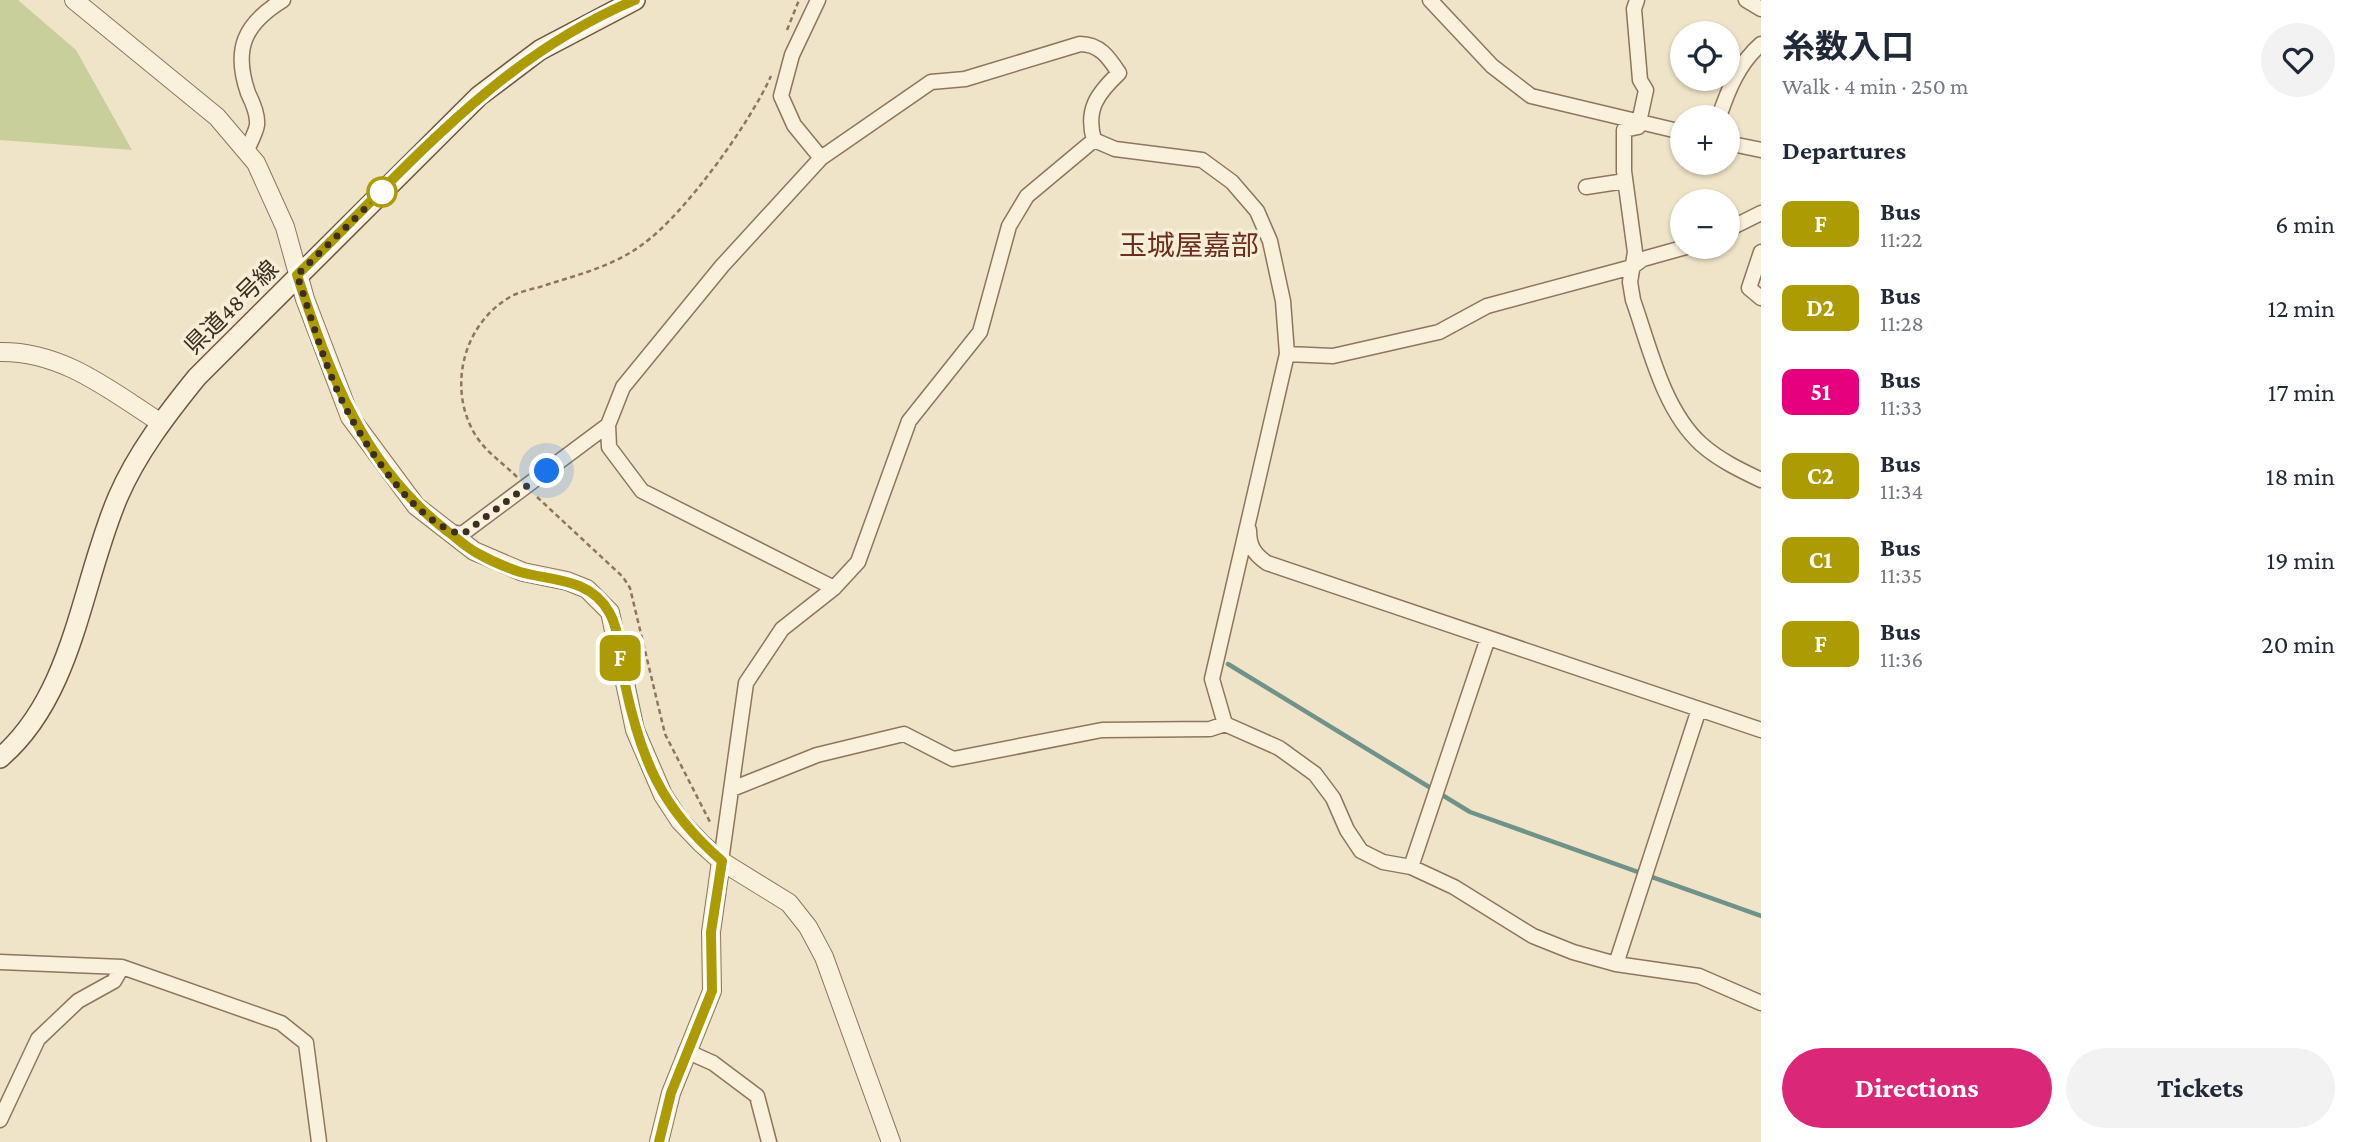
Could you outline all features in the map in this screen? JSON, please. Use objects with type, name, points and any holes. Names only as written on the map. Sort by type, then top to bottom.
[{"type":"main road","name":"県道48号線","points":[[0,758],[43,706],[57,678],[117,499],[161,424],[197,377],[479,96],[540,50],[635,0]]},
{"type":"street","points":[[74,0],[218,117],[247,150],[280,214],[297,275],[334,381],[350,417],[416,506],[474,551],[523,572],[567,581],[587,589],[610,612],[635,730],[657,783],[680,821],[722,861],[789,903],[808,927],[824,957],[891,1142]]},
{"type":"street","points":[[247,150],[257,124],[242,75],[240,57],[244,41],[260,15],[283,0]]},
{"type":"street","points":[[818,0],[792,55],[781,96],[794,125],[821,158]]},
{"type":"street","points":[[1430,0],[1492,66],[1531,96],[1670,129]]},
{"type":"street","points":[[1637,0],[1634,9],[1640,80],[1646,90],[1639,127],[1624,130],[1625,181],[1635,252],[1632,267],[1633,300],[1674,410],[1699,443],[1715,455],[1761,480]]},
{"type":"street","points":[[1746,0],[1761,9]]},
{"type":"street","points":[[834,588],[642,491],[609,447],[608,425],[623,387],[722,266],[821,158],[931,82],[965,79],[1080,44],[1090,44],[1101,50],[1119,72],[1097,94],[1092,106],[1091,129],[1094,140]]},
{"type":"street","points":[[1723,105],[1744,62],[1761,44]]},
{"type":"street","points":[[1094,140],[1115,149],[1202,160],[1232,182],[1257,211],[1270,241],[1278,277],[1287,354],[1212,679],[1225,724]]},
{"type":"street","points":[[659,1142],[671,1093],[712,991],[711,932],[746,682],[782,629],[834,588],[858,562],[909,421],[981,332],[1009,226],[1027,196],[1094,140]]},
{"type":"street","points":[[1740,146],[1761,150]]},
{"type":"street","points":[[1586,187],[1625,181]]},
{"type":"street","points":[[1740,224],[1761,213]]},
{"type":"street","points":[[1287,354],[1332,356],[1427,335],[1487,306],[1632,267],[1643,259],[1670,251]]},
{"type":"street","points":[[1761,251],[1749,288],[1761,298]]},
{"type":"street","points":[[0,352],[18,351],[61,362],[161,424]]},
{"type":"street","points":[[449,532],[463,534],[608,425]]},
{"type":"street","points":[[1250,516],[1249,542],[1256,556],[1267,563],[1761,730]]},
{"type":"street","points":[[1411,867],[1488,638]]},
{"type":"street","points":[[1616,964],[1699,709]]},
{"type":"street","points":[[732,789],[817,755],[904,734],[953,759],[1102,730],[1210,729],[1225,724],[1279,748],[1315,774],[1333,799],[1347,830],[1362,851],[1383,862],[1411,867],[1454,887],[1532,936],[1573,953],[1616,964],[1699,976],[1761,1003]]},
{"type":"street","points":[[0,962],[122,967],[281,1023],[306,1043],[318,1142]]},
{"type":"street","points":[[0,1120],[38,1039],[78,1002],[114,981],[122,967]]},
{"type":"street","points":[[686,1051],[713,1062],[758,1096],[769,1142]]},
{"type":"green space","points":[[0,0],[18,0],[76,50],[132,150],[0,140]]},
{"type":"waterway","points":[[1228,664],[1470,812],[1761,916]]},
{"type":"bus line","name":"F","points":[[635,0],[583,26],[513,68],[445,128],[297,275],[334,381],[350,417],[397,485],[416,506],[474,551],[523,572],[567,581],[587,589],[610,612],[635,730],[654,777],[680,821],[722,861],[711,932],[712,991],[671,1093],[659,1142]]},
{"type":"district","name":"玉城屋嘉部","points":[[1189,245]]},
{"type":"route","points":[[382,192],[297,275],[334,381],[350,417],[397,485],[416,506],[449,532],[463,534],[547,471]]}]
